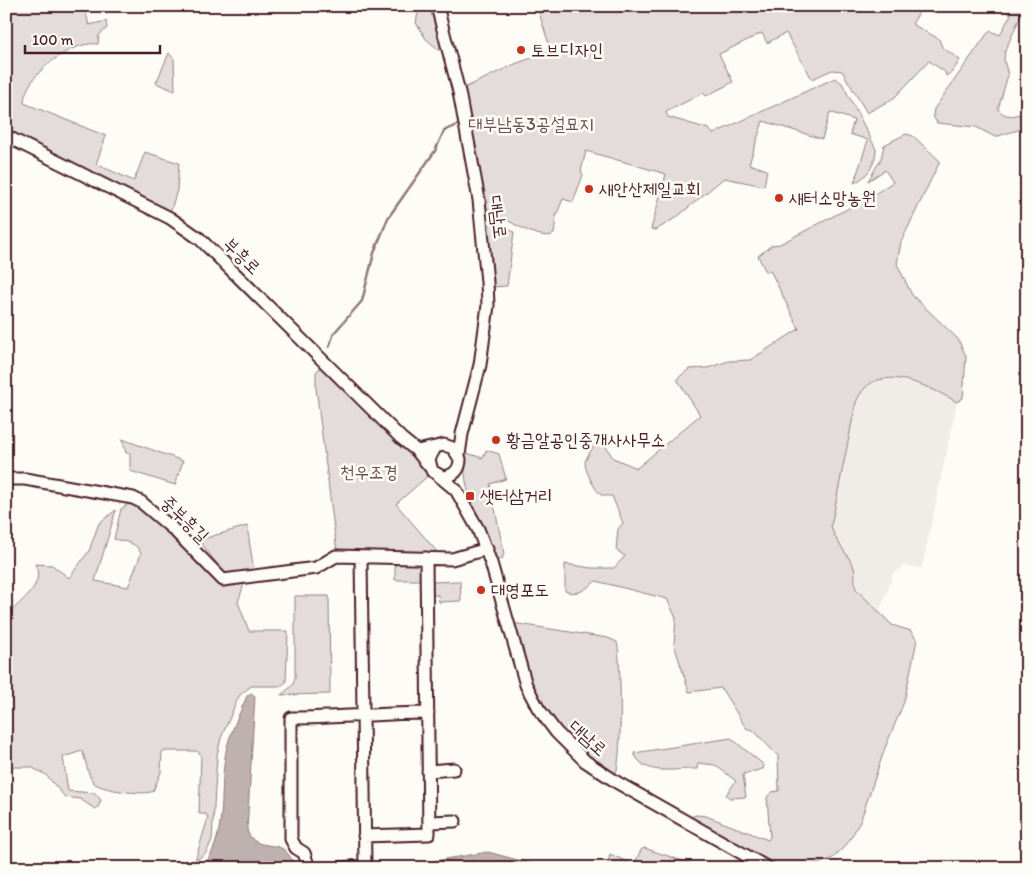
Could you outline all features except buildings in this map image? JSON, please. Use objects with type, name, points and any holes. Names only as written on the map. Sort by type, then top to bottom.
[{"type":"street","name":"대남로","points":[[437,6],[459,92],[479,200],[487,282],[488,305],[480,365],[462,434],[459,455]]},
{"type":"street","name":"부흥로","points":[[6,136],[170,218],[192,233],[417,451],[430,467]]},
{"type":"street","points":[[456,490],[430,467],[429,459],[440,447],[462,434]]},
{"type":"street","points":[[417,451],[440,447],[453,448],[459,455],[456,490]]},
{"type":"street","points":[[439,476],[448,476],[458,468]]},
{"type":"street","name":"중부흥길","points":[[6,479],[25,479],[133,498],[141,502],[172,529],[223,580],[316,568],[336,556],[361,557]]},
{"type":"street","name":"대남로","points":[[456,490],[487,549],[526,685],[538,708],[556,732],[585,761],[618,784],[768,868]]},
{"type":"street","points":[[340,868],[364,866],[361,557],[452,559],[487,549]]},
{"type":"street","points":[[364,836],[429,834],[426,558]]},
{"type":"street","points":[[309,868],[304,853],[296,848],[291,839],[291,718],[428,713]]},
{"type":"street","points":[[428,771],[454,769]]},
{"type":"street","points":[[429,822],[455,821]]},
{"type":"shaded area","points":[[881,379],[906,380],[939,391],[957,402],[922,568],[904,566],[893,574],[879,613],[856,589],[854,584],[856,574],[852,564],[833,534],[831,526],[856,402],[864,388]]},
{"type":"shaded area","points":[[251,693],[255,696],[247,830],[253,840],[261,844],[284,849],[297,868],[202,868],[210,856],[219,829],[223,771],[229,741],[247,696]]},
{"type":"shaded area","points":[[488,852],[547,868],[412,868],[434,861]]},
{"type":"green space","points":[[6,6],[84,6],[89,25],[106,21],[107,28],[99,35],[98,44],[87,44],[75,48],[51,62],[41,71],[32,81],[26,92],[24,103],[106,136],[96,164],[134,181],[145,152],[179,163],[177,190],[171,210],[168,211],[146,201],[6,130]]},
{"type":"green space","points":[[419,6],[432,6],[442,46],[439,50],[426,39],[416,23]]},
{"type":"green space","name":"대부남동3공설묘지","points":[[537,6],[923,6],[912,24],[939,39],[942,47],[960,60],[952,72],[946,76],[945,72],[929,61],[894,98],[867,113],[842,71],[832,70],[812,79],[786,33],[767,43],[762,33],[719,54],[733,82],[706,96],[703,93],[666,112],[668,117],[709,129],[713,134],[835,78],[842,83],[876,149],[873,164],[863,177],[854,183],[868,140],[850,134],[854,120],[830,112],[822,139],[763,121],[749,164],[767,170],[764,186],[724,178],[677,217],[656,230],[651,229],[666,174],[586,151],[581,171],[583,175],[573,202],[563,199],[556,216],[554,234],[548,236],[539,235],[508,221],[484,206],[462,89],[515,64],[551,51]]},
{"type":"green space","points":[[1008,6],[1025,6],[1005,51],[1004,60],[1008,75],[998,109],[1004,114],[1012,116],[1027,110],[1027,124],[1021,129],[995,137],[976,127],[937,123],[933,116],[934,109],[987,34],[991,31],[1000,35],[1011,14],[1003,10]]},
{"type":"green space","points":[[169,53],[174,59],[175,91],[156,83]]},
{"type":"green space","points":[[906,134],[913,136],[940,161],[901,242],[897,264],[912,295],[958,339],[966,356],[963,398],[957,402],[910,381],[885,379],[873,382],[864,389],[856,402],[831,526],[838,542],[853,565],[856,589],[892,625],[911,631],[917,640],[904,702],[885,748],[860,822],[847,844],[833,858],[813,866],[775,868],[687,818],[696,815],[706,816],[768,840],[770,837],[767,797],[772,792],[779,791],[778,756],[754,731],[746,728],[721,688],[689,692],[674,644],[676,618],[667,599],[596,581],[578,592],[565,591],[565,564],[591,568],[614,568],[625,556],[616,550],[618,529],[623,523],[612,496],[603,495],[598,492],[590,479],[585,465],[587,457],[597,442],[603,442],[613,458],[637,468],[700,415],[677,379],[689,369],[707,368],[729,361],[750,360],[799,329],[770,270],[766,272],[758,256],[772,245],[780,244],[870,197],[893,182],[885,170],[868,181],[881,159],[884,145]]},
{"type":"green space","points":[[494,221],[514,232],[507,286],[493,287],[487,227]]},
{"type":"green space","name":"천우조경","points":[[321,367],[430,474],[396,504],[439,554],[337,552],[316,388],[316,372]]},
{"type":"green space","points":[[122,439],[183,461],[175,485],[130,471],[130,453],[126,453]]},
{"type":"green space","points":[[486,450],[499,454],[506,479],[490,484],[504,554],[502,559],[496,560],[469,495],[466,482],[466,453],[483,458]]},
{"type":"green space","points":[[130,503],[143,508],[225,585],[244,584],[238,602],[249,631],[288,631],[286,682],[281,686],[251,686],[239,696],[221,738],[217,755],[212,840],[206,853],[195,861],[208,818],[206,814],[199,814],[201,755],[197,751],[162,751],[161,772],[153,791],[142,793],[113,790],[97,785],[91,778],[82,751],[63,757],[68,791],[95,793],[101,800],[95,809],[80,799],[65,797],[46,775],[31,767],[6,767],[6,619],[28,594],[37,580],[38,573],[35,564],[52,565],[69,578],[89,551],[99,523],[116,510],[95,581],[128,587],[141,554],[134,545],[114,539],[121,509]]},
{"type":"green space","points":[[247,526],[254,572],[226,576],[199,540]]},
{"type":"green space","points":[[395,562],[419,564],[421,566],[422,580],[395,580]]},
{"type":"green space","points":[[460,581],[461,601],[439,602],[438,595],[431,595],[431,582]]},
{"type":"green space","points":[[295,596],[329,596],[330,694],[281,695],[293,685],[295,677]]},
{"type":"green space","points":[[512,623],[608,638],[617,642],[620,735],[617,770],[614,777],[566,737],[539,701],[522,664]]},
{"type":"green space","points":[[731,738],[764,765],[763,769],[743,774],[746,797],[730,798],[726,795],[736,781],[715,765],[698,763],[697,769],[653,769],[639,761],[634,753]]},
{"type":"green space","points":[[644,848],[704,868],[607,868],[610,854],[634,865],[641,850]]},
{"type":"waterway","points":[[329,347],[334,333],[362,301],[374,253],[388,218],[435,151],[444,131],[457,125]]},
{"type":"place","name":"토브디자인","points":[[521,50]]},
{"type":"place","name":"새안산제일교회","points":[[589,189]]},
{"type":"place","name":"새터소망농원","points":[[779,198]]},
{"type":"place","name":"황금알공인중개사사무소","points":[[496,440]]},
{"type":"place","name":"샛터삼거리","points":[[470,496]]},
{"type":"place","name":"대영포도","points":[[481,590]]}]
